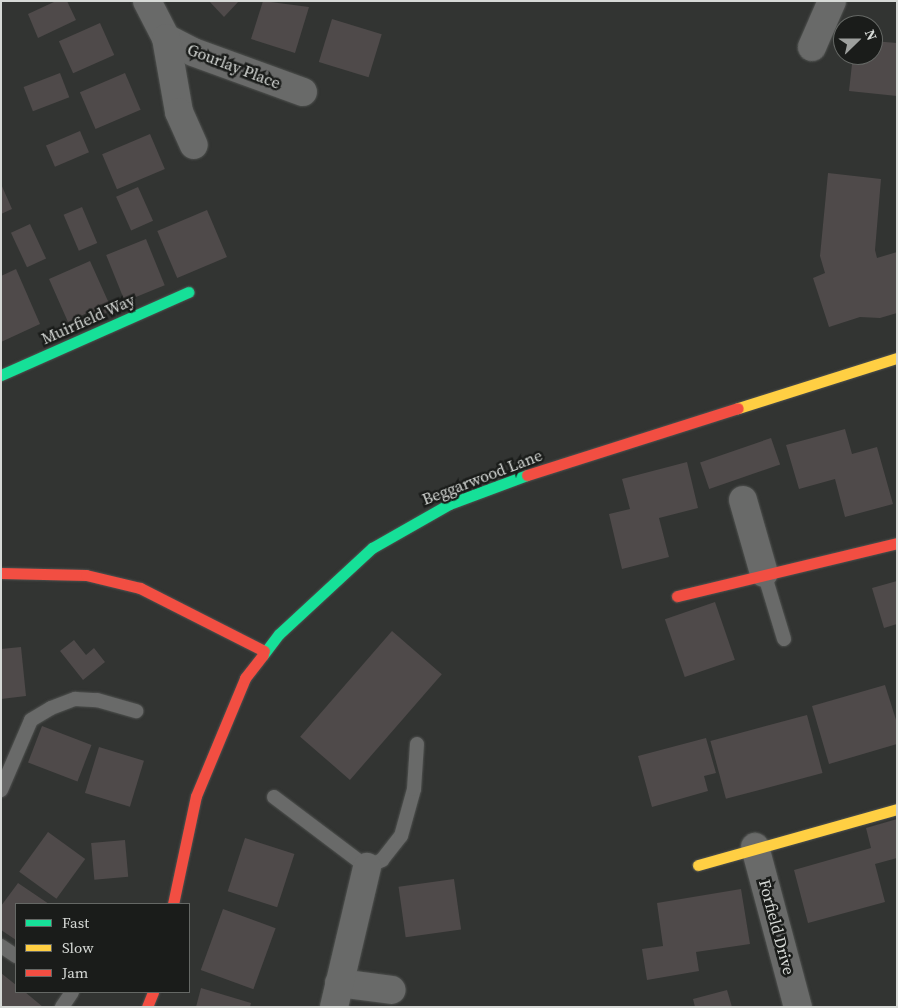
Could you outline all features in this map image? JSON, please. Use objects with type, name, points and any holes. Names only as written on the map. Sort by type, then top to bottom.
[{"type":"street","name":"Gourlay Place","points":[[147,1],[166,38],[179,112],[194,145]]},
{"type":"street","points":[[812,47],[832,1]]},
{"type":"street","name":"Gourlay Place","points":[[166,38],[193,52],[303,92]]},
{"type":"street","name":"Muirfield Way","points":[[1,375],[188,292]]},
{"type":"street","name":"Beggarwood Lane","points":[[173,903],[196,796],[212,751],[245,678],[264,651],[314,597],[372,548],[449,504],[541,470],[897,358]]},
{"type":"street","points":[[743,500],[764,573]]},
{"type":"street","points":[[677,596],[764,573],[897,543]]},
{"type":"street","points":[[1,573],[86,575],[140,588],[264,651]]},
{"type":"street","points":[[698,864],[897,809]]},
{"type":"street","name":"Forfield Drive","points":[[755,847],[798,1007]]},
{"type":"street","points":[[367,867],[337,995],[392,990]]},
{"type":"street","points":[[146,1007],[153,993]]},
{"type":"lane","points":[[764,573],[784,639]]},
{"type":"lane","points":[[1,790],[31,720],[51,708],[75,699],[97,700],[136,711]]},
{"type":"lane","points":[[274,796],[367,867],[382,860],[401,836],[414,789],[416,744]]},
{"type":"lane","points":[[1,946],[15,955]]},
{"type":"lane","points":[[62,1007],[70,993]]},
{"type":"building","points":[[56,1],[67,1],[76,20],[38,38],[28,14]]},
{"type":"building","points":[[209,1],[239,1],[224,17]]},
{"type":"building","points":[[263,1],[309,7],[295,53],[251,39]]},
{"type":"building","points":[[332,19],[382,34],[369,77],[319,62]]},
{"type":"building","points":[[100,23],[114,55],[73,73],[59,41]]},
{"type":"building","points":[[883,42],[897,43],[897,96],[849,91],[852,65],[883,65]]},
{"type":"building","points":[[60,73],[69,97],[33,111],[24,87]]},
{"type":"building","points":[[125,73],[141,110],[96,129],[80,92]]},
{"type":"building","points":[[80,131],[89,152],[55,167],[46,145]]},
{"type":"building","points":[[150,134],[165,169],[117,189],[102,154]]},
{"type":"building","points":[[828,173],[881,179],[875,250],[877,258],[897,252],[897,313],[880,318],[860,317],[829,327],[813,278],[825,273],[820,256]]},
{"type":"building","points":[[1,184],[12,209],[1,214]]},
{"type":"building","points":[[138,187],[153,221],[131,231],[116,197]]},
{"type":"building","points":[[82,207],[97,243],[79,251],[64,215]]},
{"type":"building","points":[[207,210],[227,257],[177,278],[157,231]]},
{"type":"building","points":[[30,224],[46,258],[27,267],[11,233]]},
{"type":"building","points":[[146,239],[165,285],[125,301],[106,255]]},
{"type":"building","points":[[90,261],[112,310],[90,320],[87,313],[68,322],[49,279]]},
{"type":"building","points":[[16,269],[40,324],[1,342],[1,276]]},
{"type":"building","points":[[845,429],[852,454],[877,447],[893,504],[845,517],[835,479],[799,489],[786,445]]},
{"type":"building","points":[[771,438],[780,464],[709,489],[700,462]]},
{"type":"building","points":[[687,462],[698,508],[659,518],[669,557],[622,569],[609,514],[630,509],[622,479]]},
{"type":"building","points":[[897,581],[897,624],[884,628],[872,588]]},
{"type":"building","points":[[715,602],[735,660],[685,677],[665,619]]},
{"type":"building","points":[[392,631],[442,674],[350,780],[300,737]]},
{"type":"building","points":[[74,640],[86,655],[94,648],[105,662],[83,680],[60,651]]},
{"type":"building","points":[[21,647],[26,696],[1,699],[1,649]]},
{"type":"building","points":[[885,685],[897,723],[897,744],[829,764],[812,706]]},
{"type":"building","points":[[807,715],[823,773],[726,799],[710,741]]},
{"type":"building","points":[[42,726],[91,745],[78,781],[28,762]]},
{"type":"building","points":[[706,738],[716,773],[704,776],[708,791],[652,807],[638,756]]},
{"type":"building","points":[[99,747],[144,761],[130,807],[85,793]]},
{"type":"building","points":[[897,819],[897,858],[875,864],[885,902],[808,923],[794,870],[871,848],[866,828]]},
{"type":"building","points":[[48,832],[85,859],[56,899],[19,872]]},
{"type":"building","points":[[245,838],[294,854],[277,907],[228,891]]},
{"type":"building","points":[[125,840],[128,877],[94,880],[91,843]]},
{"type":"building","points":[[454,879],[461,930],[406,937],[399,887]]},
{"type":"building","points":[[18,883],[48,903],[15,903],[15,939],[1,930],[1,906]]},
{"type":"building","points":[[741,889],[750,944],[696,952],[699,971],[647,980],[642,949],[663,946],[657,903]]},
{"type":"building","points":[[223,909],[276,928],[253,989],[201,970]]},
{"type":"building","points":[[1,973],[15,984],[15,993],[26,993],[43,1007],[1,1007]]},
{"type":"building","points":[[201,988],[251,1003],[250,1007],[196,1007]]},
{"type":"building","points":[[727,990],[732,1007],[695,1007],[693,999]]},
{"type":"traffic: fast","points":[[1,375],[188,292]]},
{"type":"traffic: fast","points":[[263,655],[279,634],[372,548],[449,504],[527,475]]},
{"type":"traffic: slow","points":[[738,408],[897,358]]},
{"type":"traffic: slow","points":[[698,865],[897,809]]},
{"type":"traffic: jam","points":[[527,475],[738,408]]},
{"type":"traffic: jam","points":[[677,596],[897,543]]},
{"type":"traffic: jam","points":[[1,573],[86,575],[140,588],[264,651]]},
{"type":"traffic: jam","points":[[173,903],[196,796],[245,678],[263,655]]},
{"type":"traffic: jam","points":[[147,1007],[153,993]]}]
